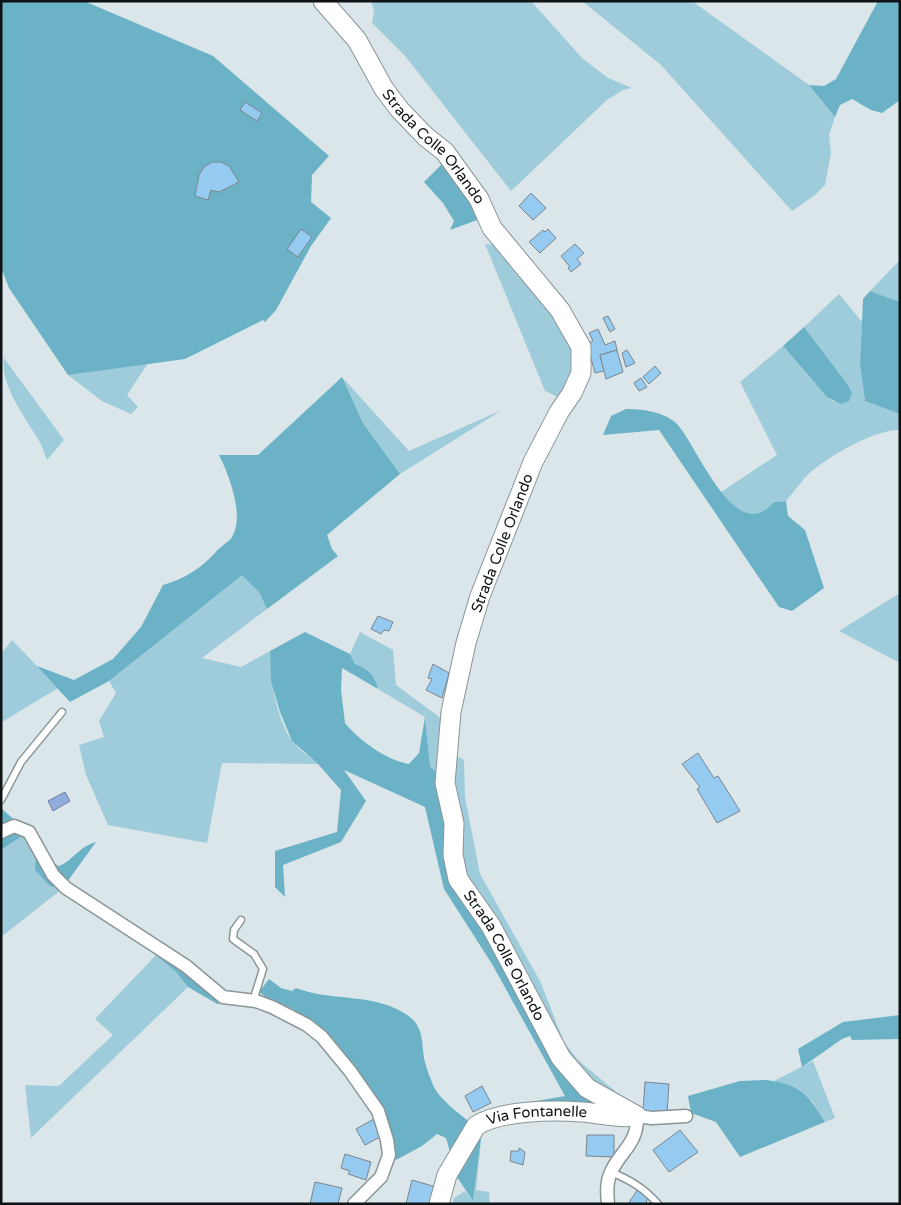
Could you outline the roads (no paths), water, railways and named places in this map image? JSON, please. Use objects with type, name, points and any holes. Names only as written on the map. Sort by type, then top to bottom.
[{"type":"street","name":"Strada Colle Orlando","points":[[323,1],[358,40],[384,89],[400,110],[425,136],[445,152],[479,199],[492,228],[560,310],[581,347],[581,373],[572,393],[533,462],[480,596],[466,643],[451,712],[444,784],[454,823],[453,855],[458,879],[491,926],[561,1058],[587,1088],[637,1116]]},
{"type":"street","points":[[1,832],[14,826],[29,832],[53,874],[66,888],[186,966],[223,997],[253,1001],[288,1014],[322,1037],[350,1071],[378,1111],[387,1140],[389,1155],[381,1176],[354,1204]]},
{"type":"street","name":"Via Fontanelle","points":[[439,1204],[447,1175],[476,1126],[483,1121],[526,1113],[582,1112],[626,1118],[637,1116],[652,1118],[686,1116]]},
{"type":"street","points":[[608,1204],[610,1172],[637,1132],[637,1116]]},
{"type":"lane","points":[[1,800],[21,762],[62,712]]},
{"type":"lane","points":[[241,920],[234,930],[234,939],[254,954],[263,969],[253,1001]]},
{"type":"lane","points":[[610,1172],[633,1182],[648,1192],[658,1204]]}]
